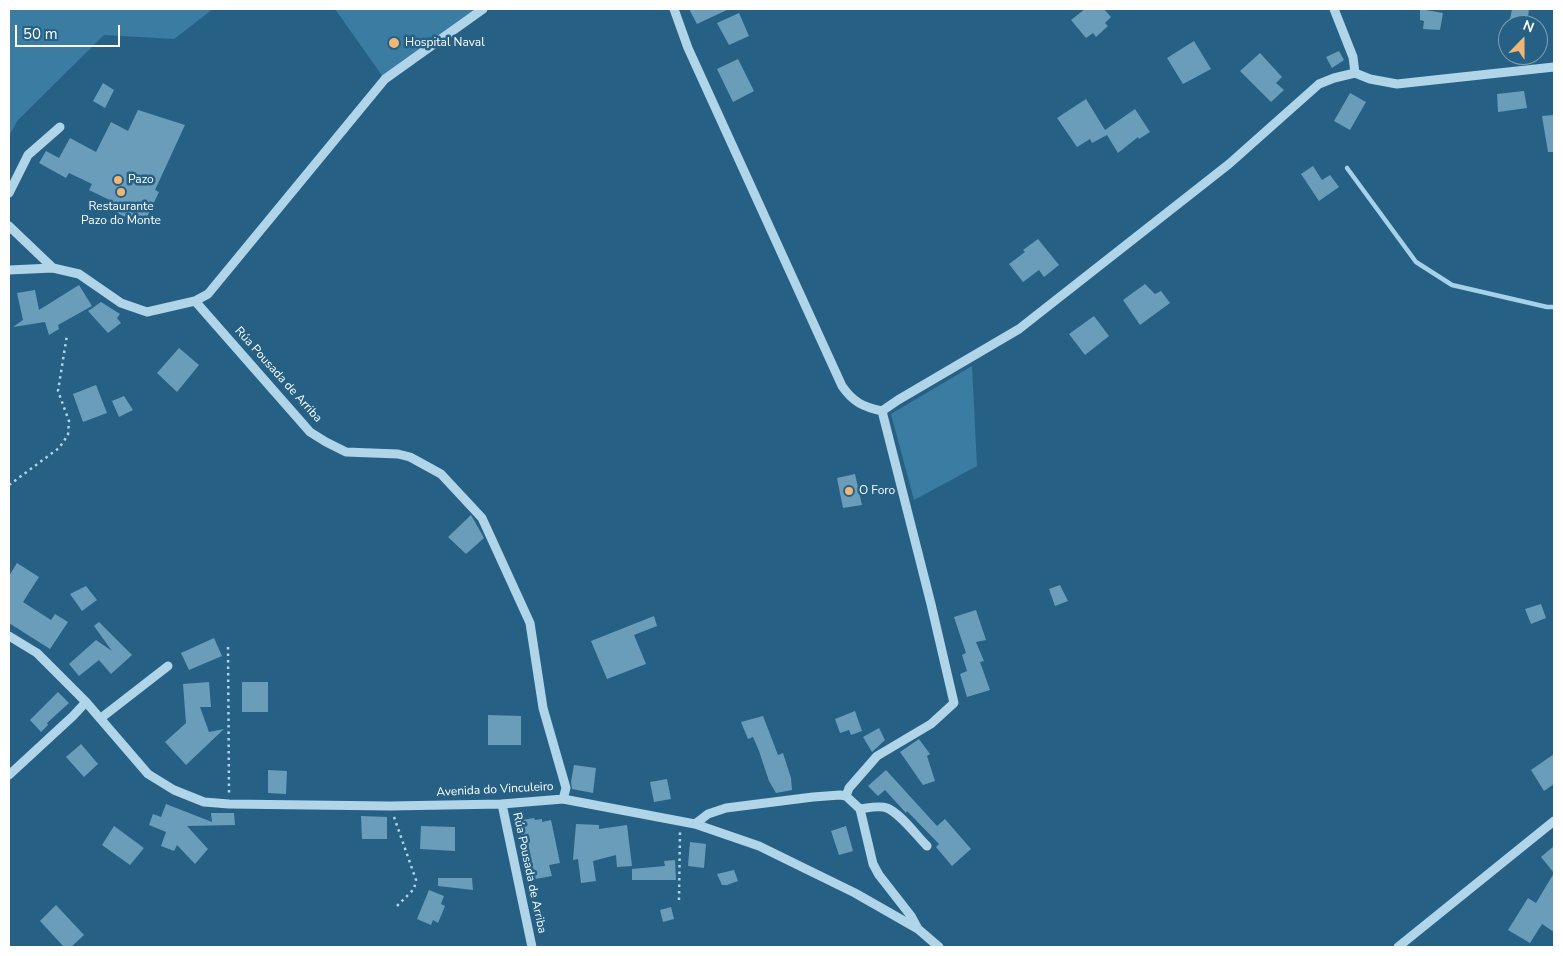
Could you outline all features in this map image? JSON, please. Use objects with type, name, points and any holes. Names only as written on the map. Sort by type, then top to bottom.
[{"type":"street","points":[[9,270],[53,268],[79,274],[121,303],[147,312],[195,301],[208,294],[385,79],[483,9]]},
{"type":"street","points":[[674,9],[688,48],[842,386],[850,398],[870,409],[882,411],[1019,329],[1229,164],[1318,84],[1355,73],[1370,79],[1396,84],[1554,67]]},
{"type":"street","points":[[1334,9],[1353,57],[1355,73]]},
{"type":"street","points":[[9,193],[28,155],[60,127]]},
{"type":"street","points":[[9,226],[53,268]]},
{"type":"street","name":"Rúa Pousada de Arriba","points":[[195,301],[310,432],[346,452],[398,454],[410,457],[441,474],[482,518],[530,623],[544,708],[566,788],[563,799]]},
{"type":"street","points":[[846,796],[849,788],[878,756],[931,724],[954,703],[882,411]]},
{"type":"street","name":"Avenida do Vinculeiro","points":[[9,636],[38,653],[86,702],[148,774],[174,790],[204,802],[390,806],[502,804],[563,799],[695,824],[759,846],[855,893],[918,929]]},
{"type":"street","points":[[100,718],[168,666]]},
{"type":"street","points":[[9,775],[86,702]]},
{"type":"street","points":[[695,824],[708,814],[726,808],[813,797],[846,796],[860,808],[873,864],[879,874],[911,916],[918,929],[939,947]]},
{"type":"street","name":"Rúa Pousada de Arriba","points":[[502,804],[532,947]]},
{"type":"street","points":[[860,808],[886,808],[899,817],[927,846]]},
{"type":"street","points":[[1398,947],[1554,821]]},
{"type":"path","points":[[9,485],[59,448],[68,435],[69,421],[58,391],[67,336]]},
{"type":"path","points":[[228,647],[229,804]]},
{"type":"path","points":[[390,806],[416,880],[414,889],[396,907]]},
{"type":"path","points":[[679,900],[680,822]]},
{"type":"shaded area","points":[[9,9],[213,9],[174,39],[104,35],[18,120],[9,136]]},
{"type":"shaded area","name":"Hospital Naval","points":[[335,9],[476,9],[383,77]]},
{"type":"shaded area","points":[[972,366],[977,466],[914,500],[891,414]]},
{"type":"building","points":[[689,9],[729,9],[697,24]]},
{"type":"building","points":[[1085,9],[1104,9],[1111,17],[1105,23],[1108,26],[1096,37],[1093,33],[1086,38],[1071,20]]},
{"type":"building","points":[[1420,9],[1443,13],[1440,30],[1423,29],[1424,21],[1420,20]]},
{"type":"building","points":[[1512,9],[1529,9],[1528,15],[1511,15]]},
{"type":"building","points":[[739,13],[749,36],[729,45],[717,23]]},
{"type":"building","points":[[1194,41],[1211,69],[1183,84],[1167,58]]},
{"type":"building","points":[[1339,51],[1344,60],[1332,68],[1326,57]]},
{"type":"building","points":[[1260,53],[1282,77],[1276,83],[1284,90],[1271,102],[1240,71]]},
{"type":"building","points":[[738,59],[754,91],[733,102],[717,69]]},
{"type":"building","points":[[103,83],[114,90],[105,108],[93,101]]},
{"type":"building","points":[[1524,91],[1527,108],[1498,112],[1497,94]]},
{"type":"building","points":[[1350,93],[1366,102],[1350,130],[1334,121]]},
{"type":"building","points":[[1086,99],[1105,130],[1135,109],[1150,132],[1139,139],[1138,137],[1118,153],[1107,135],[1092,143],[1090,139],[1077,147],[1057,118]]},
{"type":"building","points":[[138,110],[185,125],[155,190],[159,192],[143,225],[117,213],[120,205],[89,190],[92,184],[69,173],[66,178],[39,163],[46,151],[59,158],[70,138],[96,152],[111,122],[128,131]]},
{"type":"building","points":[[1554,115],[1554,152],[1548,152],[1542,116]]},
{"type":"building","points":[[1313,166],[1322,180],[1330,175],[1339,187],[1319,201],[1301,174]]},
{"type":"building","points":[[1038,239],[1059,265],[1044,277],[1039,270],[1023,282],[1009,264]]},
{"type":"building","points":[[1145,284],[1155,294],[1161,291],[1170,303],[1140,325],[1123,300]]},
{"type":"building","points":[[79,285],[92,306],[58,325],[59,329],[49,335],[45,322],[13,327],[23,320],[17,293],[35,290],[39,310]]},
{"type":"building","points":[[101,302],[120,314],[117,318],[121,323],[108,333],[88,311]]},
{"type":"building","points":[[1094,316],[1109,336],[1085,355],[1069,334]]},
{"type":"building","points":[[179,348],[199,365],[177,392],[157,373]]},
{"type":"building","points":[[96,385],[107,413],[83,422],[73,394]]},
{"type":"building","points":[[124,396],[133,410],[119,417],[112,401]]},
{"type":"building","name":"O Foro","points":[[855,474],[862,505],[843,508],[837,478]]},
{"type":"building","points":[[471,515],[484,538],[466,554],[448,537]]},
{"type":"building","points":[[17,563],[39,577],[23,602],[51,620],[55,614],[68,622],[50,649],[9,623],[9,576]]},
{"type":"building","points":[[1060,585],[1068,601],[1055,606],[1049,589]]},
{"type":"building","points":[[86,586],[97,600],[82,611],[70,594]]},
{"type":"building","points":[[1541,604],[1546,618],[1531,624],[1525,609]]},
{"type":"building","points":[[976,610],[986,640],[976,642],[984,661],[980,662],[990,690],[967,697],[960,674],[967,671],[962,655],[966,653],[954,617]]},
{"type":"building","points":[[654,616],[657,626],[634,635],[646,664],[607,679],[591,641]]},
{"type":"building","points":[[99,622],[132,655],[111,674],[99,660],[79,676],[69,664],[96,640],[112,651],[94,626]]},
{"type":"building","points":[[214,638],[222,656],[189,670],[181,653]]},
{"type":"building","points":[[209,682],[211,707],[200,707],[209,732],[224,729],[186,765],[165,742],[186,723],[183,684]]},
{"type":"building","points":[[242,682],[268,682],[268,712],[242,712]]},
{"type":"building","points":[[58,692],[69,703],[47,723],[48,725],[41,732],[30,720]]},
{"type":"building","points":[[855,711],[862,731],[851,735],[849,730],[840,733],[835,719]]},
{"type":"building","points":[[488,715],[521,716],[521,745],[488,745]]},
{"type":"building","points":[[763,716],[778,755],[783,753],[791,778],[792,790],[776,793],[769,781],[753,737],[748,739],[741,722]]},
{"type":"building","points":[[879,728],[885,740],[872,752],[863,737]]},
{"type":"building","points":[[919,739],[930,754],[927,756],[935,781],[923,785],[900,752]]},
{"type":"building","points":[[81,744],[98,764],[84,777],[66,757]]},
{"type":"building","points":[[1554,754],[1554,784],[1544,791],[1531,770]]},
{"type":"building","points":[[574,765],[596,768],[593,793],[572,789],[571,782]]},
{"type":"building","points":[[268,770],[287,771],[286,794],[268,793]]},
{"type":"building","points":[[886,770],[937,826],[945,819],[971,849],[952,866],[936,847],[939,844],[885,790],[878,796],[868,786]]},
{"type":"building","points":[[667,779],[671,799],[654,802],[650,782]]},
{"type":"building","points":[[166,804],[212,822],[211,813],[234,813],[235,825],[187,826],[208,849],[195,864],[177,845],[174,851],[161,846],[166,832],[149,825],[153,814],[161,817]]},
{"type":"building","points":[[361,816],[387,817],[387,839],[362,839]]},
{"type":"building","points":[[534,818],[535,820],[542,819],[542,822],[551,820],[560,863],[549,865],[552,876],[530,880],[517,821]]},
{"type":"building","points":[[576,824],[599,825],[599,829],[627,825],[632,866],[617,867],[616,855],[593,861],[596,881],[581,883],[578,859],[573,860]]},
{"type":"building","points":[[114,826],[144,848],[130,865],[102,845]]},
{"type":"building","points":[[421,826],[455,827],[455,851],[420,849]]},
{"type":"building","points":[[846,826],[853,851],[839,855],[831,831]]},
{"type":"building","points":[[690,842],[706,844],[704,868],[688,866]]},
{"type":"building","points":[[1554,846],[1554,873],[1541,857]]},
{"type":"building","points":[[675,860],[676,880],[632,880],[632,869],[665,866],[664,861]]},
{"type":"building","points":[[734,870],[738,881],[722,885],[717,874]]},
{"type":"building","points":[[1554,873],[1554,932],[1542,924],[1530,943],[1508,930],[1528,898],[1536,903]]},
{"type":"building","points":[[438,878],[472,878],[473,890],[438,886]]},
{"type":"building","points":[[429,890],[444,896],[441,904],[445,906],[438,923],[433,920],[431,925],[417,919]]},
{"type":"building","points":[[56,905],[84,935],[71,947],[64,947],[40,921]]},
{"type":"building","points":[[671,907],[674,919],[663,922],[660,910]]},
{"type":"waterway","points":[[1347,168],[1416,262],[1452,285],[1554,307]]},
{"type":"place","name":"Hospital Naval","points":[[394,43]]},
{"type":"place","name":"Pazo","points":[[118,180]]},
{"type":"place","name":"Restaurante Pazo do Monte","points":[[121,192]]},
{"type":"place","name":"O Foro","points":[[849,491]]}]
